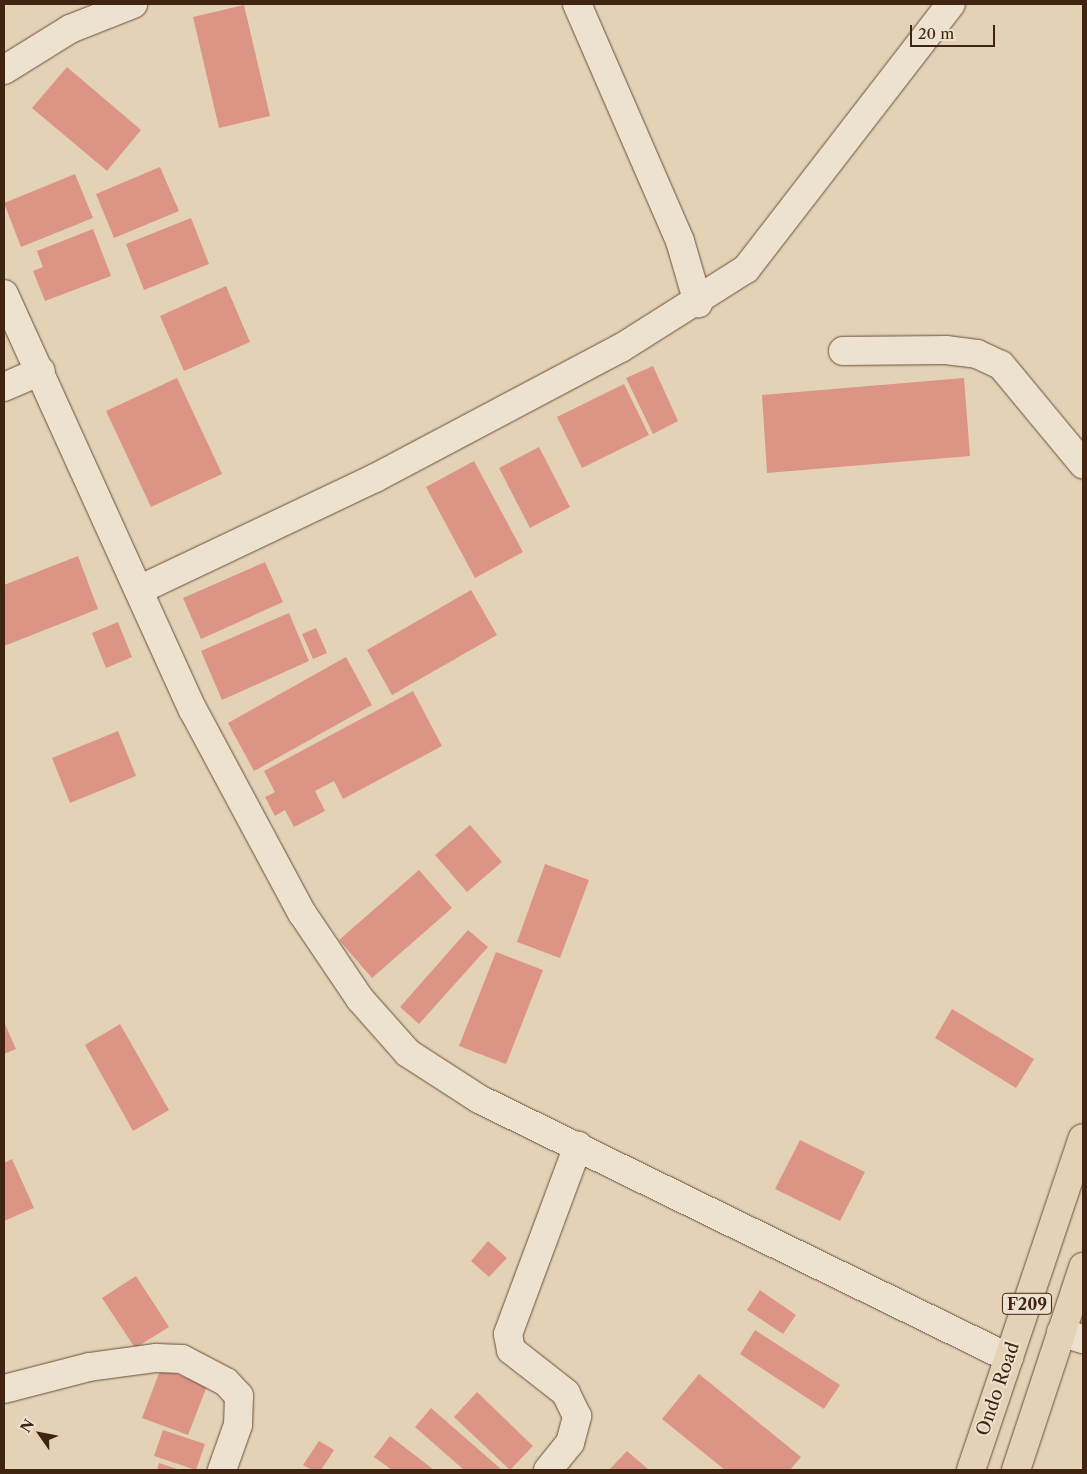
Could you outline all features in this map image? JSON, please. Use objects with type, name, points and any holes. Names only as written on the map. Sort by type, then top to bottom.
[{"type":"main road","name":"Ondo Road","points":[[971,1470],[1083,1138]]},
{"type":"main road","name":"F209","points":[[1016,1470],[1072,1336],[1083,1268]]},
{"type":"street","points":[[4,70],[70,29],[133,4]]},
{"type":"street","points":[[577,4],[680,241],[698,303]]},
{"type":"street","points":[[139,590],[375,478],[698,303],[746,269],[951,4]]},
{"type":"street","points":[[4,294],[41,370],[193,710],[302,913],[360,999],[408,1053],[479,1099],[1009,1358]]},
{"type":"street","points":[[843,351],[946,350],[977,354],[1001,365],[1083,464]]},
{"type":"street","points":[[4,387],[41,370]]},
{"type":"street","points":[[548,1470],[570,1443],[577,1416],[566,1393],[511,1350],[508,1334],[578,1146]]},
{"type":"street","points":[[4,1389],[89,1367],[156,1358],[182,1359],[226,1382],[240,1396],[238,1425],[222,1470]]},
{"type":"building","points":[[244,5],[270,116],[219,128],[193,17]]},
{"type":"building","points":[[67,67],[141,130],[107,171],[32,108]]},
{"type":"building","points":[[160,167],[179,211],[114,238],[96,194]]},
{"type":"building","points":[[75,174],[93,218],[21,247],[4,203]]},
{"type":"building","points":[[191,218],[209,264],[144,290],[126,244]]},
{"type":"building","points":[[93,229],[111,276],[45,301],[33,271],[43,267],[37,251]]},
{"type":"building","points":[[226,286],[250,342],[184,371],[160,316]]},
{"type":"building","points":[[653,366],[678,421],[653,434],[626,378]]},
{"type":"building","points":[[177,378],[222,474],[151,507],[106,411]]},
{"type":"building","points":[[964,378],[970,456],[767,473],[762,395]]},
{"type":"building","points":[[624,384],[649,435],[582,468],[557,417]]},
{"type":"building","points":[[539,447],[570,507],[530,528],[499,468]]},
{"type":"building","points":[[474,461],[523,552],[475,578],[426,487]]},
{"type":"building","points":[[78,556],[98,609],[4,646],[4,585]]},
{"type":"building","points":[[265,562],[283,602],[201,639],[183,598]]},
{"type":"building","points":[[471,590],[497,635],[392,695],[367,650]]},
{"type":"building","points":[[289,613],[309,661],[222,700],[201,651]]},
{"type":"building","points":[[118,622],[132,657],[106,668],[92,633]]},
{"type":"building","points":[[316,628],[327,653],[313,659],[302,634]]},
{"type":"building","points":[[346,657],[372,705],[254,771],[228,723]]},
{"type":"building","points":[[413,691],[442,746],[343,799],[334,781],[315,791],[325,811],[294,827],[285,810],[275,816],[265,797],[275,792],[264,771]]},
{"type":"building","points":[[118,731],[136,776],[70,803],[52,758]]},
{"type":"building","points":[[470,825],[502,862],[467,892],[435,855]]},
{"type":"building","points":[[545,864],[589,880],[560,958],[517,942]]},
{"type":"building","points":[[419,870],[452,908],[372,978],[339,940]]},
{"type":"building","points":[[468,930],[488,947],[419,1024],[400,1007]]},
{"type":"building","points":[[496,952],[543,970],[506,1064],[459,1046]]},
{"type":"building","points":[[952,1009],[1034,1059],[1016,1088],[935,1038]]},
{"type":"building","points":[[4,1022],[16,1049],[4,1054]]},
{"type":"building","points":[[120,1024],[169,1110],[133,1131],[85,1045]]},
{"type":"building","points":[[800,1140],[865,1172],[840,1221],[775,1189]]},
{"type":"building","points":[[12,1159],[34,1208],[4,1221],[4,1163]]},
{"type":"building","points":[[488,1241],[507,1258],[489,1277],[471,1261]]},
{"type":"building","points":[[136,1276],[169,1327],[135,1348],[102,1298]]},
{"type":"building","points":[[760,1290],[796,1315],[783,1334],[747,1310]]},
{"type":"building","points":[[755,1330],[840,1385],[824,1409],[740,1354]]},
{"type":"building","points":[[161,1368],[207,1386],[188,1435],[142,1418]]},
{"type":"building","points":[[699,1374],[801,1457],[790,1470],[725,1470],[662,1419]]},
{"type":"building","points":[[477,1392],[533,1446],[510,1470],[454,1417]]},
{"type":"building","points":[[431,1408],[502,1470],[464,1470],[415,1427]]},
{"type":"building","points":[[163,1430],[205,1444],[196,1470],[154,1456]]},
{"type":"building","points":[[390,1436],[434,1470],[392,1470],[374,1457]]},
{"type":"building","points":[[319,1441],[334,1450],[321,1470],[312,1470],[303,1465]]},
{"type":"building","points":[[627,1451],[649,1470],[609,1470]]},
{"type":"building","points":[[159,1463],[180,1470],[157,1470]]}]
